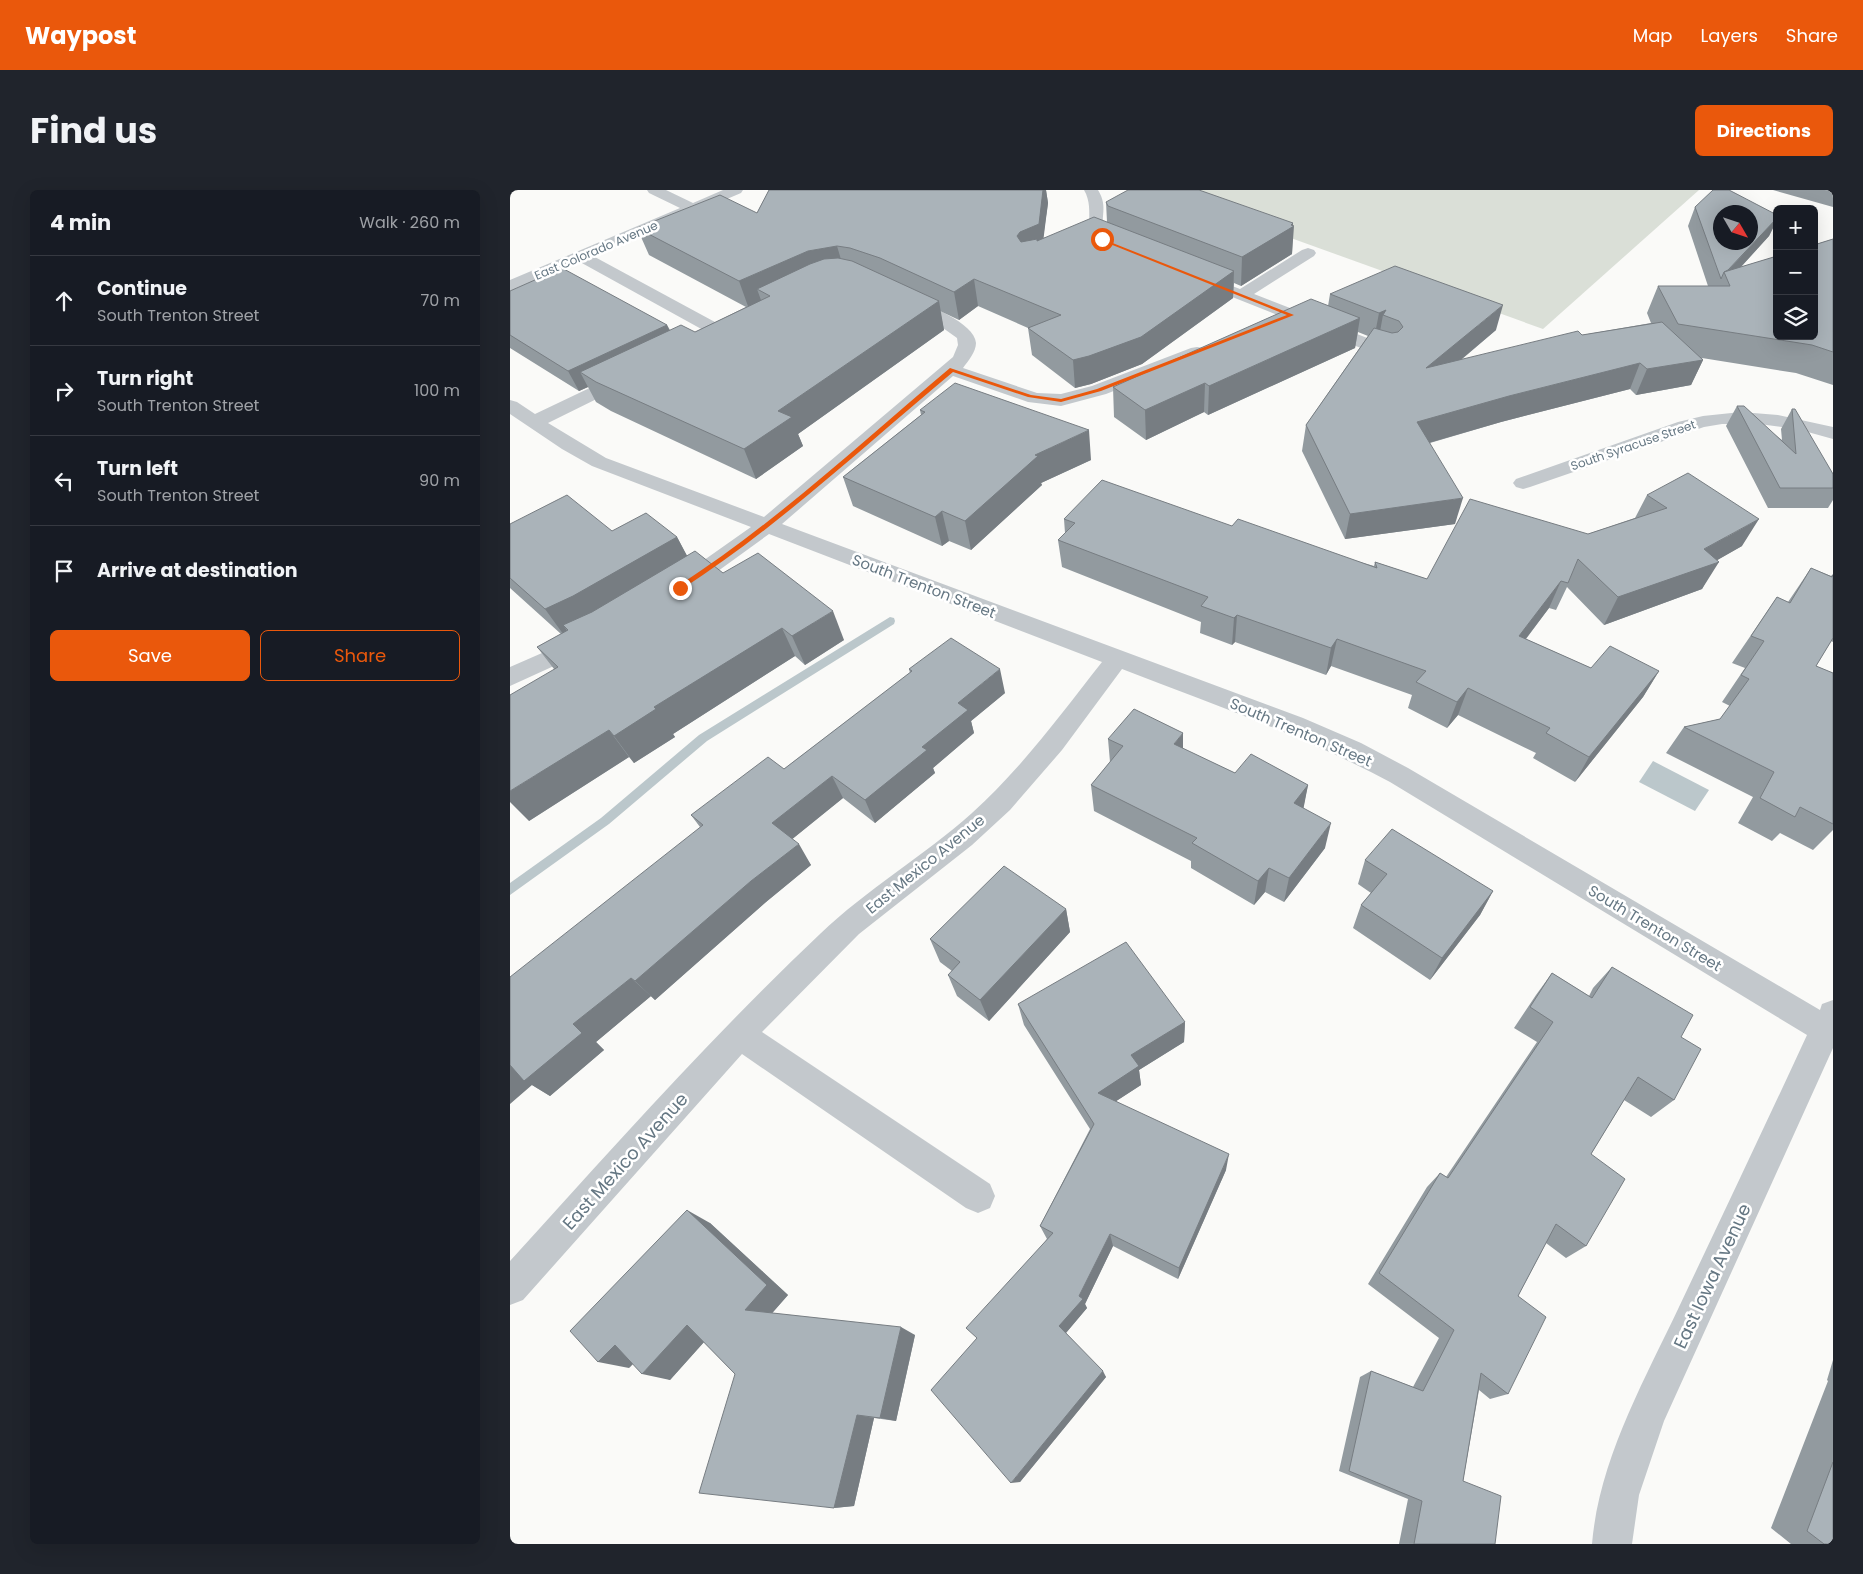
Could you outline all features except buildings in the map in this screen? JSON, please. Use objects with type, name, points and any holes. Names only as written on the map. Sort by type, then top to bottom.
[{"type":"street","points":[[654,190],[693,209]]},
{"type":"street","name":"East Colorado Avenue","points":[[510,286],[736,190]]},
{"type":"street","points":[[1092,190],[1098,200],[1097,231],[1099,236]]},
{"type":"street","points":[[1082,240],[1099,236],[1128,250]]},
{"type":"street","points":[[1242,295],[1308,253]]},
{"type":"street","points":[[581,256],[720,332]]},
{"type":"street","points":[[1181,271],[1387,352]]},
{"type":"street","points":[[664,598],[707,570],[766,526],[952,370],[961,359],[967,341],[962,332],[952,325],[889,295]]},
{"type":"street","points":[[1264,325],[1291,315]]},
{"type":"street","points":[[703,340],[738,324]]},
{"type":"street","points":[[952,370],[1030,396],[1061,400],[1099,390],[1209,347]]},
{"type":"street","points":[[534,422],[641,370]]},
{"type":"street","name":"South Trenton Street","points":[[510,406],[581,453],[599,462],[1294,725],[1365,757],[1829,1022]]},
{"type":"street","name":"South Syracuse Street","points":[[1523,483],[1685,426],[1717,419],[1763,418],[1794,423],[1833,433]]},
{"type":"street","points":[[510,677],[602,633]]},
{"type":"street","name":"East Mexico Avenue","points":[[510,1287],[740,1035],[832,941],[868,910],[956,844],[998,805],[1029,772],[1117,659]]},
{"type":"street","name":"East Iowa Avenue","points":[[1612,1544],[1612,1527],[1622,1482],[1647,1416],[1829,1022]]},
{"type":"street","points":[[740,1035],[978,1196]]},
{"type":"shaded area","points":[[1158,190],[1699,190],[1543,329]]},
{"type":"shaded area","points":[[1653,761],[1709,790],[1695,811],[1639,782]]},
{"type":"waterway","points":[[510,890],[605,821],[703,738],[890,621]]},
{"type":"route","points":[[680,588],[766,526],[952,370],[1041,399],[1070,399],[1099,390],[1291,315],[1102,239]]}]
